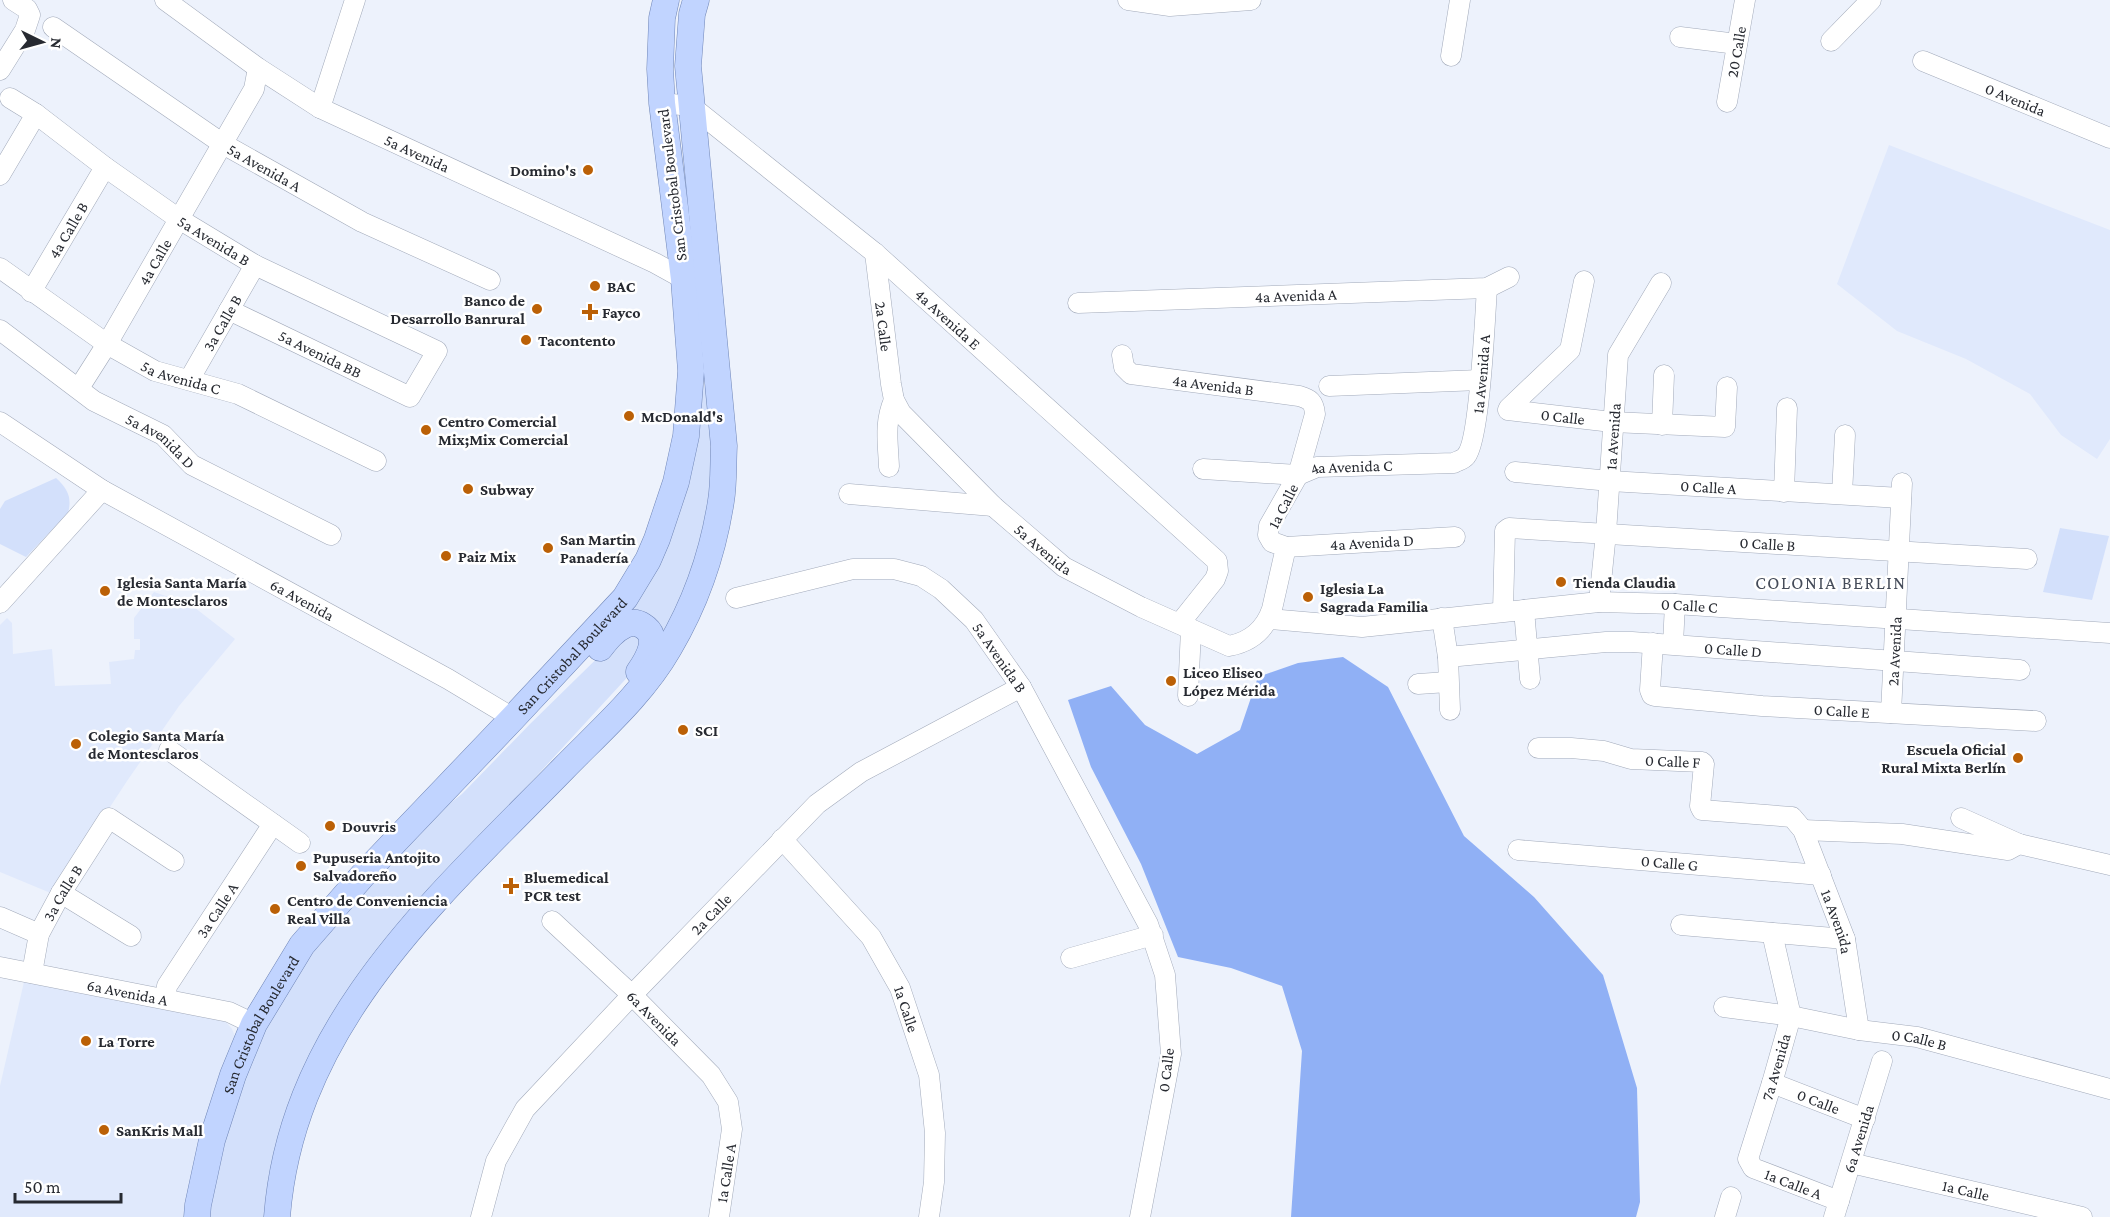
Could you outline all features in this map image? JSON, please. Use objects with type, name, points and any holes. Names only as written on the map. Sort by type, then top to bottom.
[{"type":"main road","name":"San Cristobal Boulevard","points":[[197,1217],[212,1140],[233,1074],[254,1024],[302,945],[363,875],[625,598],[648,560],[657,539],[676,482],[686,436],[691,371],[684,279],[662,103],[661,28],[666,0]]},
{"type":"main road","name":"San Cristobal Boulevard","points":[[277,1217],[283,1169],[292,1133],[309,1084],[326,1048],[348,1011],[371,977],[417,922],[635,695],[668,651],[689,612],[709,555],[722,501],[724,446],[688,66],[692,14],[696,0]]},
{"type":"main road","points":[[684,279],[698,291],[701,300],[705,362],[720,399]]},
{"type":"main road","points":[[407,829],[459,790],[617,630],[633,623],[640,623],[652,636],[652,644],[649,656],[639,671],[582,737],[521,800],[483,851]]},
{"type":"street","points":[[0,70],[25,30],[30,15],[27,9],[13,0]]},
{"type":"street","name":"5a Avenida","points":[[165,0],[258,68],[320,108],[655,263],[684,279]]},
{"type":"street","points":[[320,108],[355,0]]},
{"type":"street","points":[[1128,0],[1170,6],[1251,0]]},
{"type":"street","points":[[1452,57],[1460,0]]},
{"type":"street","name":"20 Calle","points":[[1726,102],[1745,0]]},
{"type":"street","points":[[1831,41],[1871,0]]},
{"type":"street","name":"5a Avenida A","points":[[53,27],[223,144],[362,222],[490,280]]},
{"type":"street","points":[[1680,37],[1737,44]]},
{"type":"street","name":"0 Avenida","points":[[1923,61],[2110,138]]},
{"type":"street","name":"4a Calle","points":[[79,388],[107,344],[254,89],[258,68]]},
{"type":"street","name":"5a Avenida B","points":[[10,98],[36,114],[105,167],[179,219],[255,265],[437,351],[410,397]]},
{"type":"street","points":[[662,103],[691,106]]},
{"type":"street","name":"4a Avenida E","points":[[691,106],[876,253],[1217,561],[1218,571],[1215,579],[1185,626]]},
{"type":"street","points":[[0,175],[36,114]]},
{"type":"street","name":"4a Calle B","points":[[31,292],[105,167]]},
{"type":"street","name":"2a Calle","points":[[876,253],[894,400]]},
{"type":"street","name":"3a Calle B","points":[[189,380],[255,265]]},
{"type":"street","name":"5a Avenida C","points":[[0,268],[107,344],[155,371],[238,394],[376,461]]},
{"type":"street","name":"4a Avenida A","points":[[1078,303],[1487,288],[1509,277]]},
{"type":"street","name":"0 Calle","points":[[1584,281],[1570,350],[1508,410],[1612,422],[1725,427],[1727,387]]},
{"type":"street","name":"1a Avenida","points":[[1599,602],[1618,355],[1661,283]]},
{"type":"street","name":"1a Avenida A","points":[[1465,458],[1471,446],[1480,380],[1487,288]]},
{"type":"street","name":"5a Avenida BB","points":[[229,310],[410,397]]},
{"type":"street","name":"5a Avenida D","points":[[0,330],[94,401],[163,435],[192,465],[331,535]]},
{"type":"street","name":"4a Avenida B","points":[[1122,355],[1124,366],[1131,374],[1299,396],[1309,399],[1314,405]]},
{"type":"street","points":[[1662,425],[1664,375]]},
{"type":"street","points":[[1329,386],[1480,380]]},
{"type":"street","points":[[889,467],[886,423],[894,400]]},
{"type":"street","name":"5a Avenida","points":[[894,400],[901,413],[993,506],[1064,567],[1111,593],[1229,646],[1242,644],[1255,635],[1269,619]]},
{"type":"street","name":"1a Calle","points":[[1269,619],[1286,547],[1272,542],[1268,535],[1269,526],[1298,475],[1315,414],[1314,405]]},
{"type":"street","points":[[1784,492],[1787,408]]},
{"type":"street","name":"6a Avenida","points":[[0,422],[102,490],[448,679],[513,718]]},
{"type":"street","points":[[1842,494],[1845,435]]},
{"type":"street","name":"4a Avenida C","points":[[1203,469],[1298,475],[1317,467],[1454,463],[1465,458]]},
{"type":"street","name":"0 Calle A","points":[[1515,472],[1610,481],[1784,492],[1842,494],[1902,490]]},
{"type":"street","points":[[0,603],[102,490]]},
{"type":"street","name":"2a Avenida","points":[[1891,713],[1902,490]]},
{"type":"street","points":[[849,494],[993,506]]},
{"type":"street","name":"0 Calle B","points":[[1503,611],[1505,531],[1507,528],[2027,559]]},
{"type":"street","name":"4a Avenida D","points":[[1286,547],[1455,537]]},
{"type":"street","name":"5a Avenida B","points":[[735,598],[853,569],[894,569],[921,576],[940,589],[974,620],[1021,687],[1150,930]]},
{"type":"street","name":"0 Calle C","points":[[1269,619],[1362,627],[1599,602],[1675,604],[2110,633]]},
{"type":"street","points":[[1663,644],[1675,604]]},
{"type":"street","points":[[1524,610],[1530,679]]},
{"type":"street","points":[[1442,618],[1448,657],[1450,710]]},
{"type":"street","points":[[1185,626],[1188,696]]},
{"type":"street","name":"0 Calle D","points":[[1448,657],[1606,642],[1663,644],[2020,670]]},
{"type":"street","name":"0 Calle E","points":[[1663,644],[1650,690],[1655,696],[1762,706],[2036,721]]},
{"type":"street","points":[[1418,684],[1448,682]]},
{"type":"street","name":"2a Calle","points":[[481,1217],[496,1161],[525,1109],[632,994],[817,804],[861,772],[1021,687]]},
{"type":"street","name":"0 Calle F","points":[[1538,748],[1571,748],[1604,752],[1631,759],[1702,762],[1704,764],[1700,806],[1702,810],[1792,817],[1799,824],[1902,834],[2008,850],[2019,844]]},
{"type":"street","points":[[169,750],[300,843]]},
{"type":"street","name":"3a Calle B","points":[[32,973],[39,934],[109,818],[174,861]]},
{"type":"street","name":"0 Calle F","points":[[1961,818],[2019,844],[2110,865]]},
{"type":"street","name":"3a Calle A","points":[[165,999],[166,986],[273,824]]},
{"type":"street","name":"1a Avenida","points":[[1799,824],[1845,939],[1859,1030]]},
{"type":"street","name":"1a Calle","points":[[782,839],[871,937],[900,988],[929,1075],[935,1143],[934,1182],[929,1217]]},
{"type":"street","name":"0 Calle G","points":[[1518,850],[1821,875]]},
{"type":"street","points":[[62,893],[131,936]]},
{"type":"street","points":[[0,917],[39,934]]},
{"type":"street","name":"6a Avenida","points":[[552,921],[632,994],[711,1075],[728,1102],[732,1129]]},
{"type":"street","points":[[1681,925],[1845,939]]},
{"type":"street","points":[[1071,958],[1150,930]]},
{"type":"street","name":"0 Calle","points":[[1140,1217],[1171,1054],[1165,975],[1150,930]]},
{"type":"street","name":"7a Avenida","points":[[1749,1164],[1748,1159],[1791,1016],[1772,933]]},
{"type":"street","name":"6a Avenida A","points":[[0,968],[229,1012],[254,1024]]},
{"type":"street","name":"0 Calle B","points":[[1724,1007],[1791,1016],[1859,1030],[1917,1037],[2110,1089]]},
{"type":"street","name":"6a Avenida","points":[[1837,1209],[1882,1061]]},
{"type":"street","name":"0 Calle","points":[[1772,1083],[1865,1119]]},
{"type":"street","name":"1a Calle A","points":[[719,1217],[732,1129]]},
{"type":"street","name":"1a Calle","points":[[1851,1163],[2082,1217]]},
{"type":"street","name":"1a Calle A","points":[[1749,1164],[1837,1209]]},
{"type":"street","points":[[1725,1217],[1731,1197]]},
{"type":"shaded area","points":[[1889,145],[2110,230],[2110,439],[2097,459],[2061,435],[2030,394],[1966,359],[1897,331],[1837,284]]},
{"type":"shaded area","points":[[701,380],[710,398],[713,422],[709,502],[701,555],[660,650],[629,612]]},
{"type":"shaded area","points":[[56,478],[68,494],[70,503],[68,513],[26,557],[0,544],[0,509],[5,501]]},
{"type":"shaded area","points":[[2060,528],[2109,536],[2092,600],[2043,592]]},
{"type":"shaded area","name":"Colegio Santa María de Montesclaros","points":[[154,592],[190,604],[235,639],[179,706],[53,894],[0,872],[0,625],[7,618],[12,623],[13,654],[52,649],[55,686],[111,684],[109,662],[134,659],[135,650],[140,650],[140,639],[134,639],[134,618]]},
{"type":"shaded area","points":[[627,629],[643,635],[634,670],[519,795],[360,982],[268,1217],[204,1217],[204,1203],[260,1025],[304,954],[408,836],[462,794]]},
{"type":"shaded area","points":[[1343,657],[1388,687],[1464,836],[1534,897],[1603,975],[1637,1088],[1640,1202],[1636,1217],[1291,1217],[1302,1051],[1282,986],[1231,968],[1178,957],[1141,864],[1091,767],[1068,700],[1111,686],[1145,725],[1197,754],[1240,730],[1258,677],[1298,663]]},
{"type":"shaded area","name":"SanKris Mall","points":[[24,982],[209,1015],[223,1019],[232,1029],[236,1039],[193,1217],[0,1217],[0,1086]]},
{"type":"place","name":"Domino's","points":[[588,170]]},
{"type":"place","name":"BAC","points":[[595,286]]},
{"type":"place","name":"Banco de Desarrollo Banrural","points":[[537,309]]},
{"type":"place","name":"Fayco","points":[[590,312]]},
{"type":"place","name":"Tacontento","points":[[526,340]]},
{"type":"place","name":"McDonald's","points":[[629,416]]},
{"type":"place","name":"Centro Comercial Mix;Mix Comercial","points":[[426,430]]},
{"type":"place","name":"Subway","points":[[468,489]]},
{"type":"place","name":"San Martin Panadería","points":[[548,548]]},
{"type":"place","name":"Paiz Mix","points":[[446,556]]},
{"type":"place","name":"Tienda Claudia","points":[[1561,582]]},
{"type":"place","name":"Iglesia Santa María de Montesclaros","points":[[105,591]]},
{"type":"place","name":"Iglesia La Sagrada Familia","points":[[1308,597]]},
{"type":"place","name":"Liceo Eliseo López Mérida","points":[[1171,681]]},
{"type":"place","name":"SCI","points":[[683,730]]},
{"type":"place","name":"Colegio Santa María de Montesclaros","points":[[76,744]]},
{"type":"place","name":"Escuela Oficial Rural Mixta Berlín","points":[[2018,758]]},
{"type":"place","name":"Douvris","points":[[330,826]]},
{"type":"place","name":"Pupuseria Antojito Salvadoreño","points":[[301,866]]},
{"type":"place","name":"Bluemedical PCR test","points":[[511,886]]},
{"type":"place","name":"Centro de Conveniencia Real Villa","points":[[275,909]]},
{"type":"place","name":"La Torre","points":[[86,1041]]},
{"type":"place","name":"SanKris Mall","points":[[104,1130]]},
{"type":"district","name":"COLONIA BERLIN","points":[[1831,583]]}]
